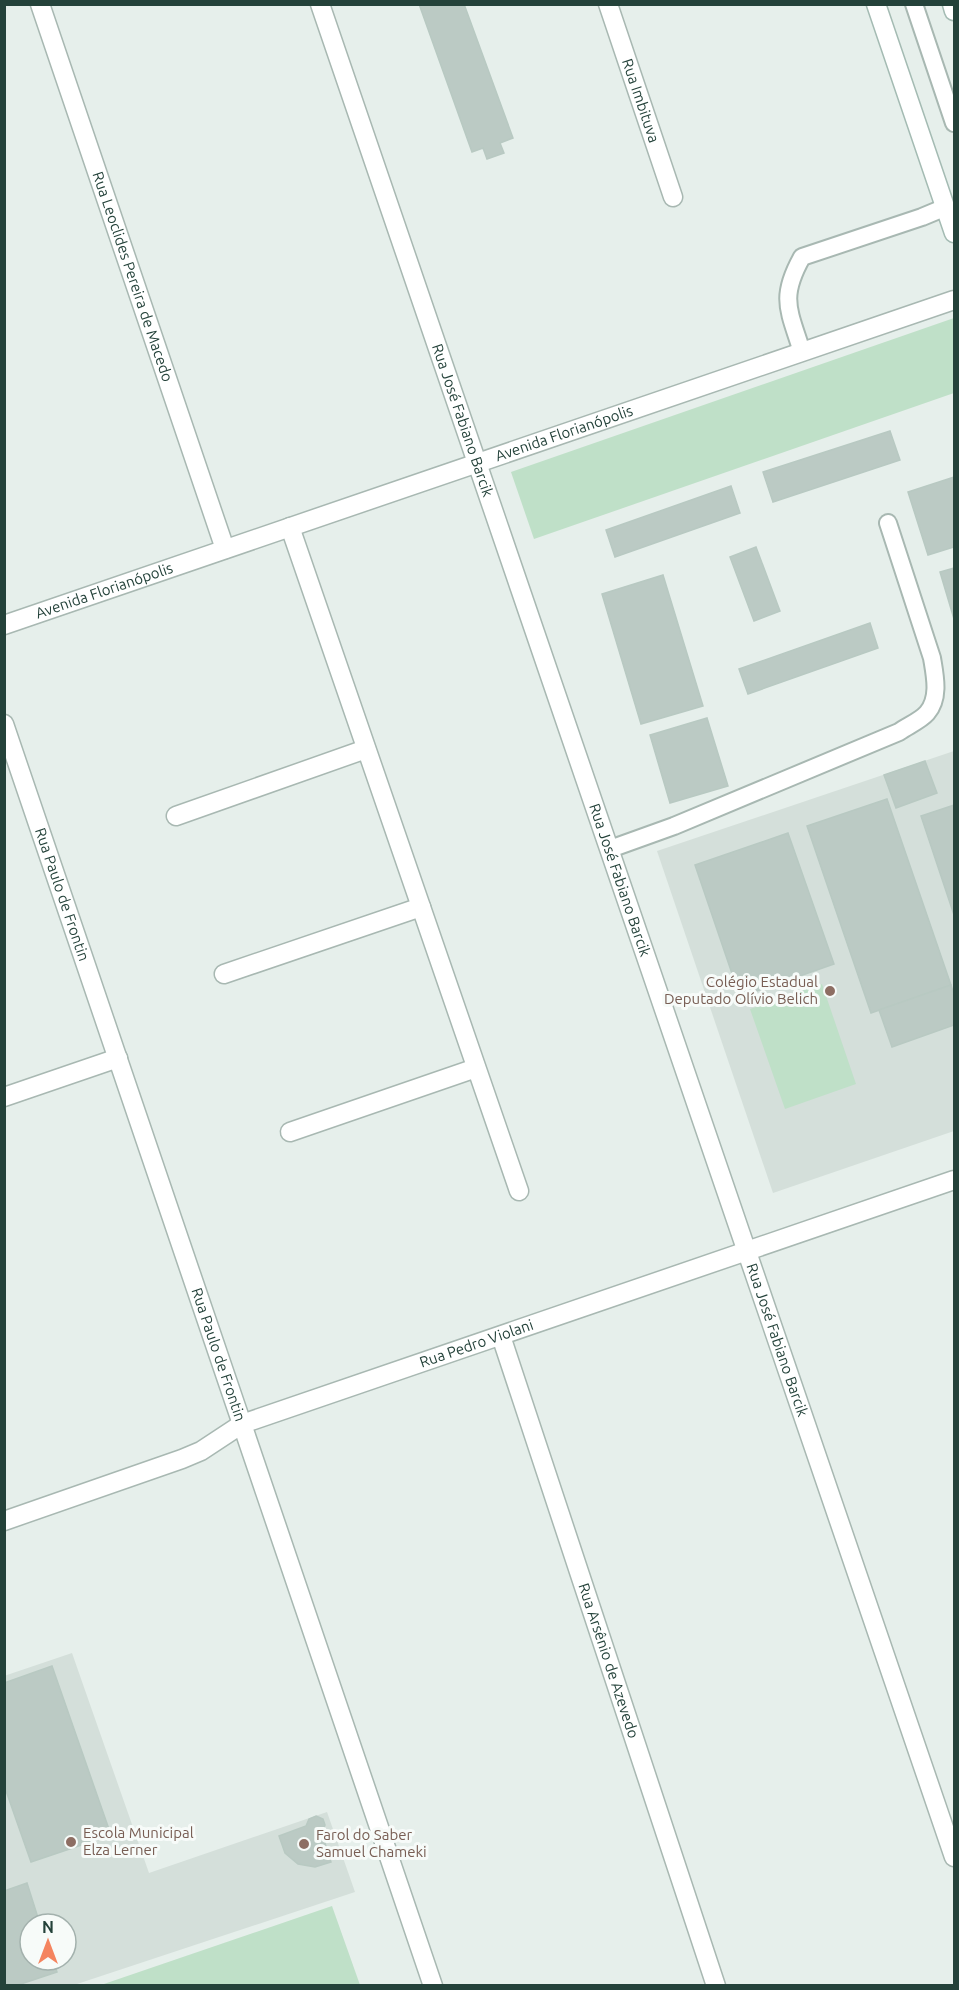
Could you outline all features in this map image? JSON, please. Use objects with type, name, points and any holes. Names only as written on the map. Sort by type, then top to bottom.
[{"type":"street","name":"Rua Leoclides Pereira de Macedo","points":[[40,4],[225,549]]},
{"type":"street","name":"Rua José Fabiano Barcik","points":[[320,4],[954,1857]]},
{"type":"street","name":"Rua Imbituva","points":[[608,4],[673,197]]},
{"type":"street","points":[[876,4],[954,233]]},
{"type":"street","points":[[952,4],[954,11]]},
{"type":"street","name":"Avenida Florianópolis","points":[[4,625],[954,300]]},
{"type":"street","points":[[290,527],[519,1191]]},
{"type":"street","name":"Rua Paulo de Frontin","points":[[4,724],[433,1986]]},
{"type":"street","points":[[176,816],[366,749]]},
{"type":"street","points":[[224,974],[421,907]]},
{"type":"street","points":[[4,1097],[118,1058]]},
{"type":"street","points":[[290,1132],[476,1068]]},
{"type":"street","name":"Rua Pedro Violani","points":[[4,1521],[182,1459],[201,1451],[243,1424],[954,1180]]},
{"type":"street","name":"Rua Arsênio de Azevedo","points":[[501,1336],[716,1986]]},
{"type":"lane","points":[[914,4],[954,123]]},
{"type":"lane","points":[[802,352],[788,308],[788,289],[792,275],[802,257],[946,207]]},
{"type":"lane","points":[[610,849],[684,822],[899,732],[927,713],[935,696],[932,658],[888,523]]},
{"type":"shaded area","name":"Colégio Estadual Deputado Olívio Belich","points":[[954,751],[954,1131],[773,1193],[657,851]]},
{"type":"shaded area","name":"Escola Municipal Elza Lerner","points":[[72,1653],[149,1873],[327,1812],[355,1892],[74,1985],[5,1985],[4,1676]]},
{"type":"green space","points":[[954,318],[954,393],[534,539],[511,472]]},
{"type":"green space","points":[[822,984],[856,1084],[785,1109],[750,1009]]},
{"type":"green space","points":[[332,1906],[360,1985],[101,1985]]},
{"type":"building","points":[[419,4],[464,4],[513,138],[500,143],[504,153],[487,159],[483,148],[472,152]]},
{"type":"building","points":[[890,431],[900,460],[773,502],[763,472]]},
{"type":"building","points":[[954,477],[954,547],[928,555],[908,492]]},
{"type":"building","points":[[731,486],[740,513],[615,557],[606,530]]},
{"type":"building","points":[[756,547],[780,611],[754,621],[730,557]]},
{"type":"building","points":[[954,568],[954,619],[940,572]]},
{"type":"building","points":[[663,575],[703,706],[641,724],[602,594]]},
{"type":"building","points":[[870,623],[878,648],[748,694],[739,669]]},
{"type":"building","points":[[707,718],[728,786],[670,803],[650,735]]},
{"type":"building","points":[[925,761],[937,793],[896,808],[884,775]]},
{"type":"building","points":[[887,799],[951,985],[871,1013],[807,826]]},
{"type":"building","points":[[954,805],[954,915],[921,816]]},
{"type":"building","points":[[788,833],[834,964],[740,997],[695,865]]},
{"type":"building","points":[[951,985],[954,995],[954,1025],[892,1047],[879,1010]]},
{"type":"building","points":[[52,1666],[111,1835],[31,1862],[4,1785],[4,1683]]},
{"type":"building","name":"Farol do Saber Samuel Chameki","points":[[316,1816],[323,1819],[325,1825],[322,1834],[331,1862],[315,1867],[298,1864],[285,1853],[279,1836],[306,1826],[309,1819]]},
{"type":"building","points":[[27,1883],[36,1912],[18,1912],[18,1972],[57,1972],[15,1986],[4,1986],[4,1891]]},
{"type":"place","name":"Colégio Estadual Deputado Olívio Belich","points":[[830,991]]},
{"type":"place","name":"Escola Municipal Elza Lerner","points":[[71,1842]]},
{"type":"place","name":"Farol do Saber Samuel Chameki","points":[[304,1844]]}]
